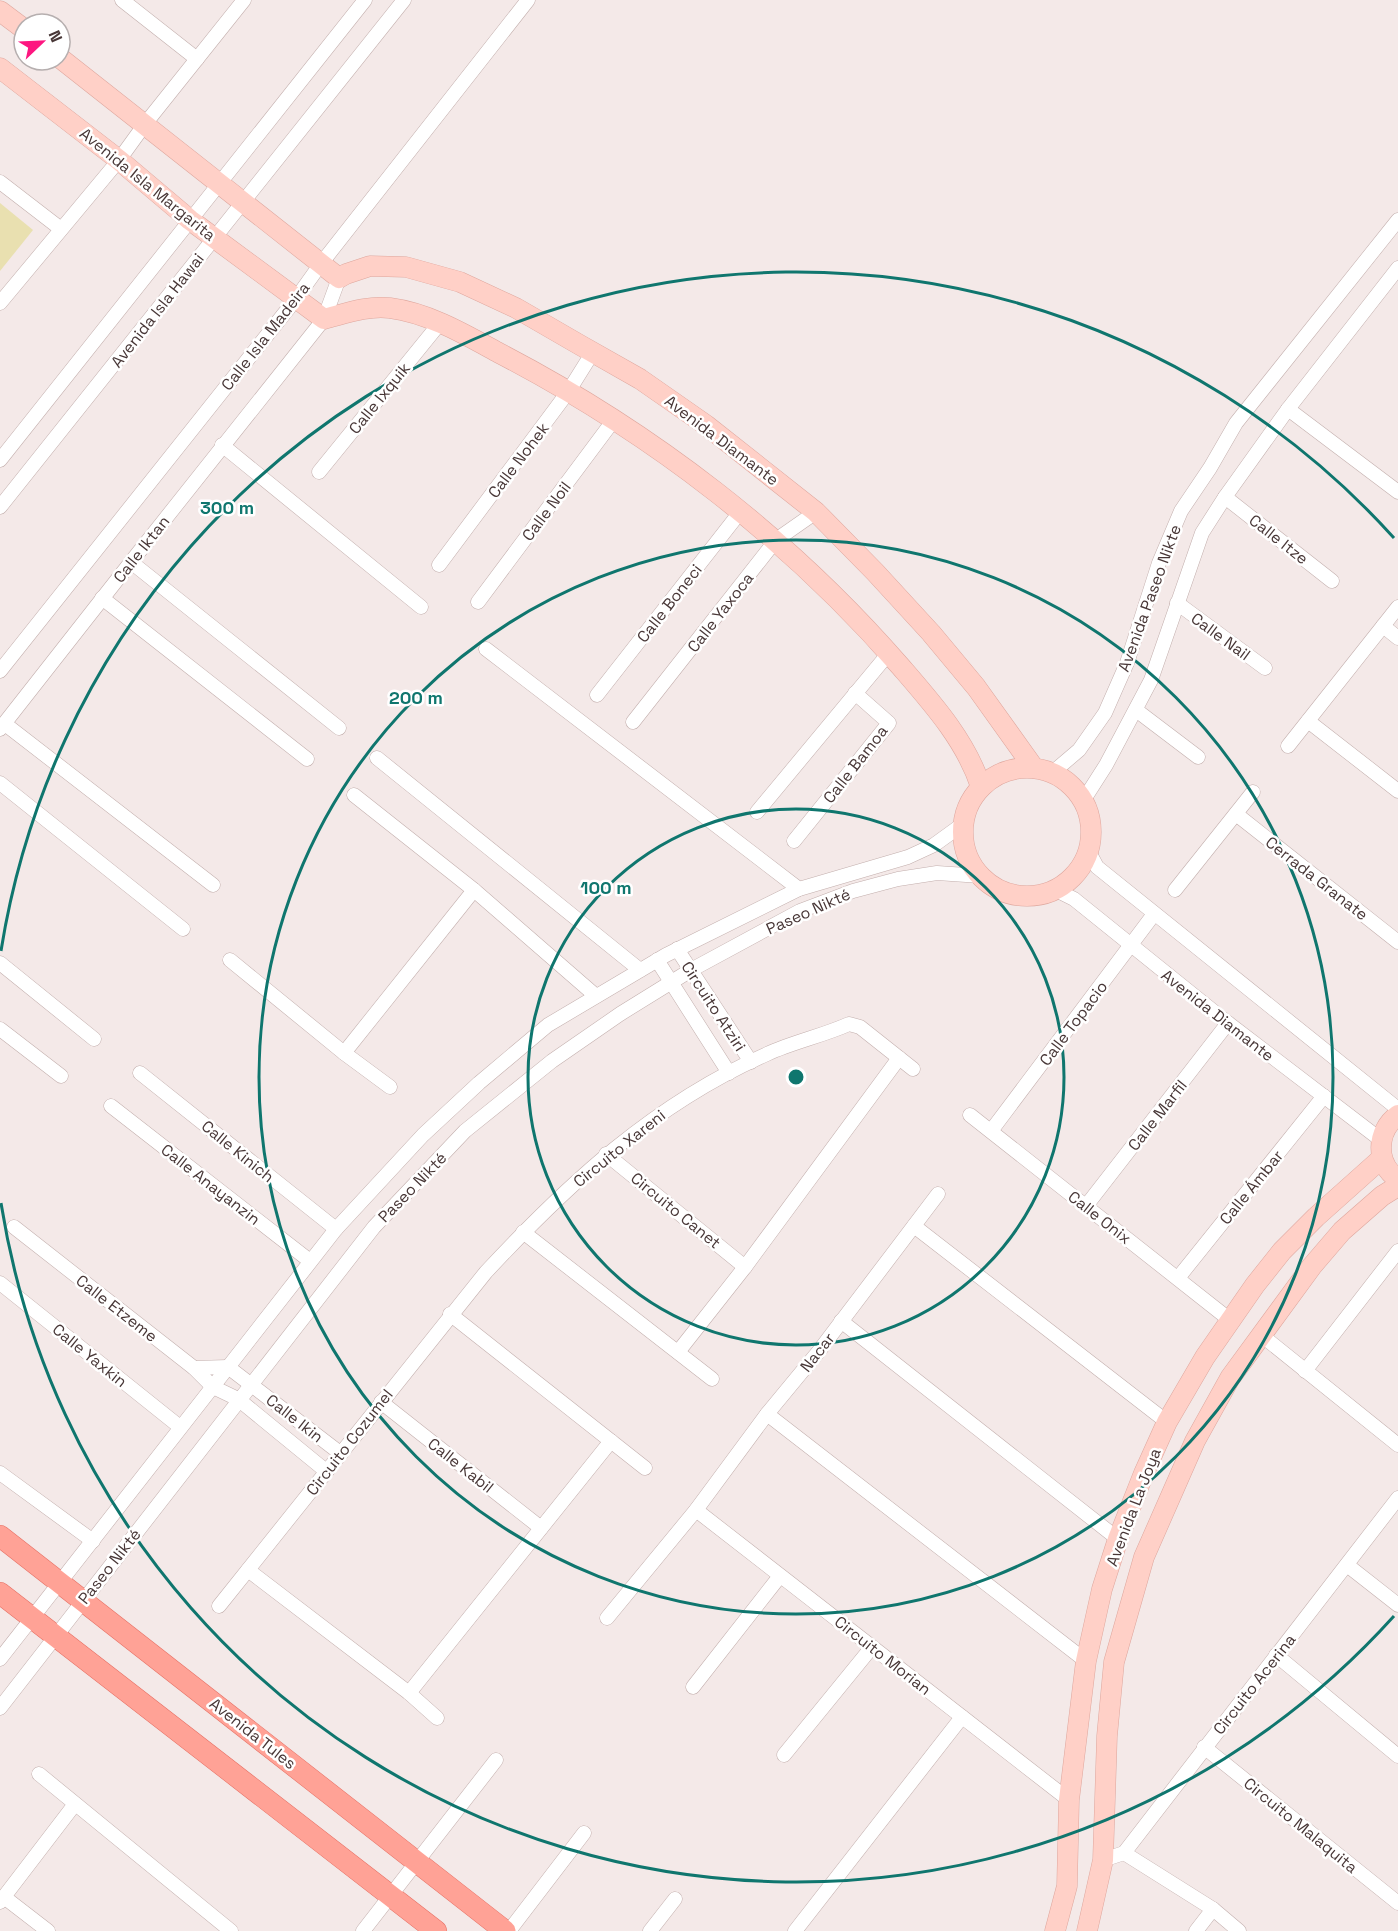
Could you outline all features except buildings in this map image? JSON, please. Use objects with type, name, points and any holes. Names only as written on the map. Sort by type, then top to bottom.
[{"type":"main road","name":"Avenida Tules","points":[[0,1536],[507,1931]]},
{"type":"main road","points":[[0,1593],[436,1931]]},
{"type":"street","points":[[122,0],[197,58]]},
{"type":"street","points":[[0,303],[119,160],[244,0]]},
{"type":"street","name":"Avenida Isla Hawai","points":[[0,460],[365,0]]},
{"type":"street","name":"Avenida Isla Hawai","points":[[0,507],[404,0]]},
{"type":"street","name":"Calle Isla Madeira","points":[[0,671],[295,300],[528,0]]},
{"type":"street","points":[[0,11],[12,20]]},
{"type":"street","points":[[72,67],[339,278]]},
{"type":"street","name":"Avenida Isla Margarita","points":[[0,68],[119,160],[190,220],[295,300]]},
{"type":"street","points":[[0,182],[61,229]]},
{"type":"street","name":"Avenida Paseo Nikte","points":[[1043,770],[1079,750],[1105,713],[1127,663],[1159,563],[1181,511],[1210,468],[1236,423],[1398,220]]},
{"type":"street","name":"Avenida Diamante","points":[[339,278],[370,266],[406,267],[460,282],[516,308],[640,379],[706,425],[816,512],[931,633],[1043,770]]},
{"type":"street","name":"Avenida Paseo Nikte","points":[[1083,801],[1151,680],[1202,533],[1288,409],[1398,268]]},
{"type":"street","name":"Calle Iktan","points":[[2,727],[222,445],[324,320],[339,278]]},
{"type":"street","points":[[295,300],[324,320],[359,310],[390,308],[440,323],[532,370],[614,420],[716,490],[776,540],[831,591],[889,653],[956,734],[974,766],[981,787]]},
{"type":"street","name":"Calle Ixquik","points":[[319,472],[440,323]]},
{"type":"street","name":"Calle Nohek","points":[[439,565],[568,392],[593,352]]},
{"type":"street","points":[[1288,409],[1398,492]]},
{"type":"street","name":"Calle Noil","points":[[478,602],[614,420]]},
{"type":"street","points":[[222,445],[421,607]]},
{"type":"street","name":"Calle Itze","points":[[1225,498],[1332,580]]},
{"type":"street","name":"Calle Boneci","points":[[597,695],[741,511]]},
{"type":"street","name":"Calle Yaxoca","points":[[633,722],[776,540],[816,512]]},
{"type":"street","points":[[130,562],[339,728]]},
{"type":"street","points":[[102,598],[307,759]]},
{"type":"street","name":"Calle Nail","points":[[1177,603],[1265,668]]},
{"type":"street","points":[[1288,746],[1398,607]]},
{"type":"street","points":[[1383,627],[1398,639]]},
{"type":"street","points":[[486,649],[799,889]]},
{"type":"street","points":[[757,812],[889,653]]},
{"type":"street","name":"Calle Bamoa","points":[[794,841],[889,723],[855,693]]},
{"type":"street","points":[[1136,710],[1198,757]]},
{"type":"street","points":[[1308,721],[1398,791]]},
{"type":"street","points":[[2,727],[213,885]]},
{"type":"street","points":[[376,758],[640,970]]},
{"type":"street","points":[[1014,769],[1043,770],[1070,784],[1083,801],[1091,826],[1089,852],[1081,867],[1070,880],[1056,890],[1036,896],[1016,896],[997,889],[981,876],[970,861],[964,843],[963,824],[968,807],[981,787],[996,776],[1014,769]]},
{"type":"street","points":[[0,783],[183,929]]},
{"type":"street","points":[[1175,890],[1253,792]]},
{"type":"street","points":[[354,795],[474,890],[596,996]]},
{"type":"street","name":"Cerrada Granate","points":[[1236,814],[1398,942]]},
{"type":"street","name":"Paseo Nikté","points":[[0,1659],[336,1229],[423,1136],[479,1083],[548,1025],[677,949],[799,889],[908,857],[934,845],[963,824]]},
{"type":"street","points":[[1089,852],[1097,867],[1398,1109]]},
{"type":"street","name":"Paseo Nikté","points":[[0,1708],[250,1383],[374,1227],[465,1131],[552,1060],[620,1014],[691,970],[800,911],[853,891],[897,879],[937,873],[981,876]]},
{"type":"street","points":[[344,1053],[474,890]]},
{"type":"street","name":"Avenida Diamante","points":[[1056,890],[1074,899],[1228,1023],[1324,1096],[1382,1149]]},
{"type":"street","name":"Calle Topacio","points":[[991,1131],[1154,914]]},
{"type":"street","name":"Circuito Atziri","points":[[677,949],[751,1062]]},
{"type":"street","points":[[230,960],[344,1053],[390,1087]]},
{"type":"street","name":"Circuito Atziri","points":[[657,960],[729,1073]]},
{"type":"street","points":[[0,963],[94,1039]]},
{"type":"street","name":"Calle Marfil","points":[[1086,1206],[1228,1023]]},
{"type":"street","name":"Circuito Xareni","points":[[523,1232],[606,1154],[658,1114],[729,1073],[768,1054],[849,1024],[860,1027],[913,1069]]},
{"type":"street","points":[[0,1029],[61,1076]]},
{"type":"street","points":[[678,1352],[745,1267],[899,1058]]},
{"type":"street","name":"Calle Kinich","points":[[140,1073],[336,1229]]},
{"type":"street","name":"Calle Ámbar","points":[[1178,1278],[1324,1096]]},
{"type":"street","name":"Calle Anayanzin","points":[[111,1106],[310,1262]]},
{"type":"street","name":"Calle Onix","points":[[970,1114],[1230,1320]]},
{"type":"street","name":"Avenida La Joya","points":[[1055,1931],[1067,1886],[1069,1800],[1086,1661],[1102,1589],[1118,1539],[1144,1473],[1167,1422],[1204,1356],[1282,1251],[1382,1149],[1385,1128],[1398,1115]]},
{"type":"street","points":[[1382,1149],[1387,1168],[1398,1179]]},
{"type":"street","name":"Circuito Canet","points":[[606,1154],[745,1267]]},
{"type":"street","name":"Avenida La Joya","points":[[1087,1931],[1103,1860],[1108,1727],[1114,1662],[1144,1557],[1195,1441],[1230,1378],[1260,1334],[1342,1231],[1382,1196],[1398,1186]]},
{"type":"street","name":"Nacar","points":[[607,1618],[696,1510],[767,1414],[841,1322],[938,1194]]},
{"type":"street","points":[[914,1226],[1167,1422]]},
{"type":"street","name":"Calle Etzeme","points":[[14,1227],[194,1368]]},
{"type":"street","points":[[523,1232],[712,1379]]},
{"type":"street","name":"Circuito Cozumel","points":[[219,1606],[450,1314],[523,1232]]},
{"type":"street","points":[[1305,1371],[1398,1251]]},
{"type":"street","name":"Calle Yaxkin","points":[[0,1283],[180,1428]]},
{"type":"street","points":[[450,1314],[645,1468]]},
{"type":"street","points":[[841,1322],[1118,1539]]},
{"type":"street","points":[[1260,1334],[1398,1445]]},
{"type":"street","points":[[194,1368],[228,1367]]},
{"type":"street","name":"Calle Ikin","points":[[228,1367],[340,1453]]},
{"type":"street","points":[[194,1368],[213,1387]]},
{"type":"street","name":"Calle Ikin","points":[[213,1387],[238,1399],[326,1471]]},
{"type":"street","name":"Calle Kabil","points":[[381,1402],[540,1528]]},
{"type":"street","points":[[767,1414],[1086,1661]]},
{"type":"street","points":[[409,1693],[611,1441]]},
{"type":"street","points":[[0,1473],[93,1541]]},
{"type":"street","name":"Circuito Acerina","points":[[1124,1853],[1398,1498]]},
{"type":"street","name":"Circuito Morian","points":[[696,1510],[1069,1800]]},
{"type":"street","points":[[1347,1565],[1398,1605]]},
{"type":"street","points":[[248,1570],[409,1693],[437,1718]]},
{"type":"street","points":[[693,1687],[780,1576]]},
{"type":"street","points":[[784,1755],[872,1647]]},
{"type":"street","points":[[1276,1655],[1398,1756]]},
{"type":"street","points":[[1080,1716],[1108,1727]]},
{"type":"street","points":[[795,1931],[962,1717]]},
{"type":"street","name":"Circuito Malaquita","points":[[1204,1747],[1398,1903]]},
{"type":"street","points":[[363,1931],[496,1760]]},
{"type":"street","points":[[39,1774],[229,1930]]},
{"type":"street","points":[[48,1931],[2,1900],[75,1804]]},
{"type":"street","points":[[507,1931],[584,1833]]},
{"type":"street","points":[[1103,1860],[1124,1853],[1213,1909],[1239,1931]]},
{"type":"street","points":[[650,1931],[675,1899]]},
{"type":"street","points":[[1196,1931],[1213,1909]]},
{"type":"shaded area","points":[[0,203],[33,230],[0,271]]}]
